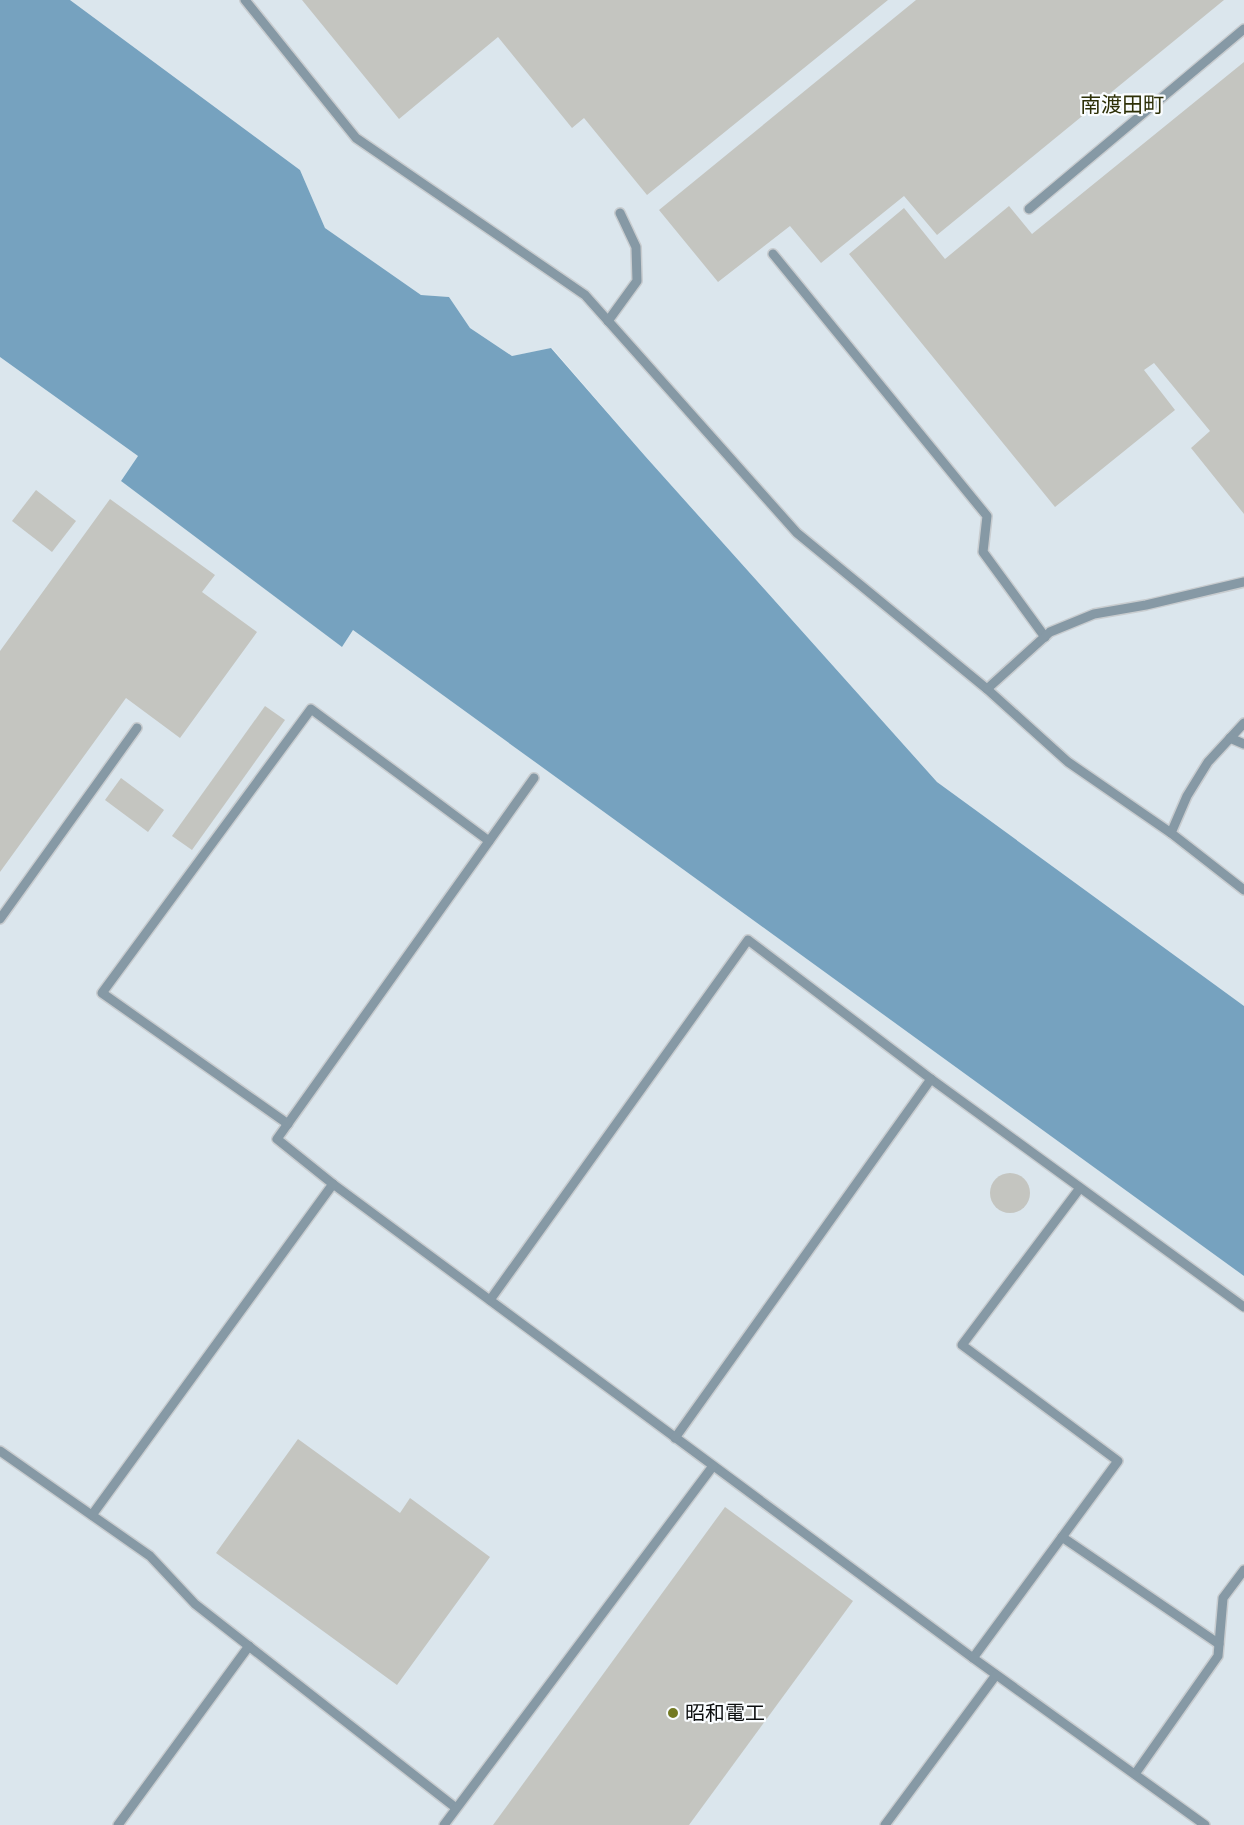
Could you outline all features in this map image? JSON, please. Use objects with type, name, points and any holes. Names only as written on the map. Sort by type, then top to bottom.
[{"type":"lane","points":[[245,0],[356,138],[585,295],[797,533],[987,689],[1068,762],[1172,833],[1244,890]]},
{"type":"lane","points":[[1029,209],[1244,29]]},
{"type":"lane","points":[[608,321],[637,281],[636,247],[620,213]]},
{"type":"lane","points":[[773,254],[987,516],[983,552],[1045,637]]},
{"type":"lane","points":[[987,689],[1050,632],[1094,614],[1146,605],[1244,582]]},
{"type":"lane","points":[[288,1124],[102,993],[311,710],[489,841]]},
{"type":"lane","points":[[1172,833],[1187,796],[1208,762],[1244,723]]},
{"type":"lane","points":[[0,919],[137,728]]},
{"type":"lane","points":[[1230,738],[1244,744]]},
{"type":"lane","points":[[534,778],[277,1139],[333,1184],[675,1438],[973,1658],[1205,1825]]},
{"type":"lane","points":[[490,1300],[748,940],[931,1079],[1244,1307]]},
{"type":"lane","points":[[675,1438],[931,1079]]},
{"type":"lane","points":[[92,1515],[333,1184]]},
{"type":"lane","points":[[973,1658],[1118,1461],[962,1345],[1080,1188]]},
{"type":"lane","points":[[0,1451],[150,1556],[195,1604],[456,1808]]},
{"type":"lane","points":[[444,1825],[714,1466]]},
{"type":"lane","points":[[1062,1537],[1219,1644]]},
{"type":"lane","points":[[1135,1774],[1218,1656],[1223,1598],[1244,1570]]},
{"type":"lane","points":[[118,1825],[249,1646]]},
{"type":"lane","points":[[885,1825],[996,1674]]},
{"type":"shaded area","points":[[70,0],[1244,0],[1244,1006],[937,782],[645,456],[552,348],[512,356],[470,328],[449,297],[421,295],[325,228],[300,170]]},
{"type":"shaded area","points":[[0,357],[138,456],[121,481],[342,647],[353,630],[1244,1276],[1244,1825],[0,1825]]},
{"type":"water","points":[[0,0],[70,0],[300,170],[325,228],[421,295],[449,297],[470,328],[512,356],[551,348],[937,782],[1244,1006],[1244,1276],[353,630],[342,647],[121,481],[138,456],[0,357]]},
{"type":"building","points":[[302,0],[888,0],[647,195],[584,118],[572,128],[498,37],[399,119]]},
{"type":"building","points":[[916,0],[1224,0],[937,235],[904,196],[821,263],[790,226],[718,282],[659,210]]},
{"type":"building","points":[[1244,62],[1244,514],[1191,448],[1210,431],[1154,363],[1144,370],[1175,410],[1055,507],[849,254],[904,208],[945,259],[1009,206],[1032,234]]},
{"type":"building","points":[[36,490],[76,521],[52,552],[12,521]]},
{"type":"building","points":[[110,499],[215,575],[202,592],[257,632],[180,738],[126,698],[0,872],[0,651]]},
{"type":"building","points":[[265,706],[285,720],[192,850],[172,836]]},
{"type":"building","points":[[121,778],[164,810],[148,832],[105,800]]},
{"type":"building","points":[[1010,1173],[1024,1179],[1030,1193],[1024,1207],[1010,1213],[996,1207],[990,1193],[996,1179]]},
{"type":"building","points":[[298,1439],[400,1513],[410,1498],[490,1557],[397,1685],[216,1553]]},
{"type":"building","name":"昭和電工","points":[[725,1507],[853,1601],[689,1825],[493,1825]]},
{"type":"place","name":"昭和電工","points":[[673,1713]]},
{"type":"district","name":"南渡田町","points":[[1122,105]]}]
